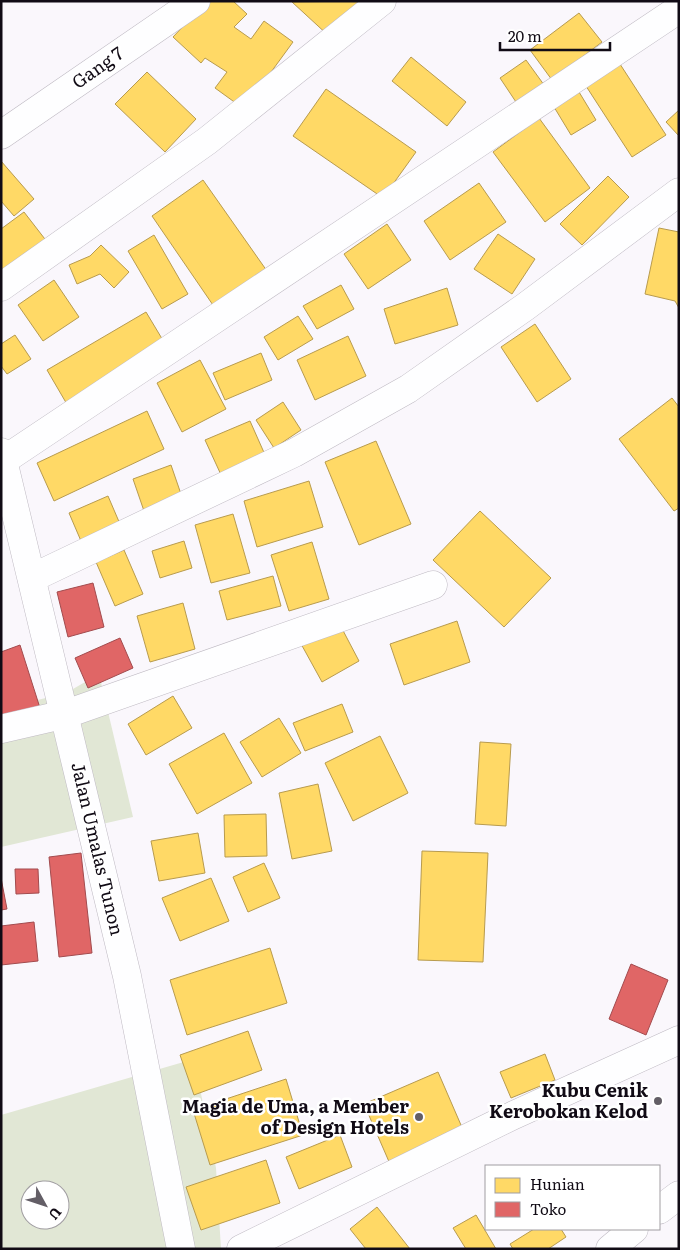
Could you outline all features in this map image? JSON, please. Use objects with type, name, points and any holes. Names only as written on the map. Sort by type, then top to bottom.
[{"type":"street","name":"Gang 7","points":[[1,135],[196,1]]},
{"type":"street","points":[[1,287],[207,141],[382,1]]},
{"type":"street","points":[[3,456],[679,9]]},
{"type":"street","points":[[32,578],[294,453],[408,389],[525,307],[679,192]]},
{"type":"street","name":"Jalan Umalas Tunon","points":[[3,456],[127,976],[181,1249]]},
{"type":"street","points":[[1,729],[66,714],[433,586]]},
{"type":"street","points":[[241,1249],[514,1115],[679,1040]]},
{"type":"street","points":[[660,1209],[679,1194]]},
{"type":"street","points":[[610,1249],[633,1230]]},
{"type":"green space","points":[[99,674],[133,817],[1,847],[1,709],[66,693]]},
{"type":"green space","points":[[194,1059],[216,1168],[221,1249],[1,1249],[1,1115]]},
{"type":"building: Hunian","points":[[207,1],[233,1],[247,14],[234,27],[251,39],[264,21],[293,42],[244,109],[215,88],[227,72],[205,58],[201,63],[173,37]]},
{"type":"building: Hunian","points":[[356,1],[360,5],[330,37],[292,2]]},
{"type":"building: Hunian","points":[[579,13],[602,42],[552,80],[530,50]]},
{"type":"building: Hunian","points":[[411,57],[466,102],[447,126],[392,81]]},
{"type":"building: Hunian","points":[[526,60],[547,89],[520,108],[500,78]]},
{"type":"building: Hunian","points":[[618,61],[666,135],[632,157],[584,83]]},
{"type":"building: Hunian","points":[[147,72],[196,119],[165,152],[115,104]]},
{"type":"building: Hunian","points":[[576,87],[596,120],[571,135],[551,102]]},
{"type":"building: Hunian","points":[[326,89],[416,152],[383,198],[293,136]]},
{"type":"building: Hunian","points":[[679,110],[679,136],[666,122]]},
{"type":"building: Hunian","points":[[539,118],[590,188],[545,222],[493,152]]},
{"type":"building: Hunian","points":[[1,161],[34,199],[14,216],[1,201]]},
{"type":"building: Hunian","points":[[608,176],[629,197],[582,245],[560,224]]},
{"type":"building: Hunian","points":[[203,180],[267,271],[215,308],[152,216]]},
{"type":"building: Hunian","points":[[479,183],[506,222],[450,260],[424,221]]},
{"type":"building: Hunian","points":[[24,212],[48,243],[1,279],[1,229]]},
{"type":"building: Hunian","points":[[387,224],[411,260],[368,289],[344,254]]},
{"type":"building: Hunian","points":[[659,228],[679,232],[679,308],[675,301],[645,294]]},
{"type":"building: Hunian","points":[[498,234],[535,259],[512,294],[474,269]]},
{"type":"building: Hunian","points":[[154,235],[188,294],[162,309],[128,251]]},
{"type":"building: Hunian","points":[[101,245],[129,272],[114,288],[100,274],[77,284],[69,265],[90,256]]},
{"type":"building: Hunian","points":[[54,280],[79,317],[43,341],[18,305]]},
{"type":"building: Hunian","points":[[341,285],[354,309],[317,329],[303,306]]},
{"type":"building: Hunian","points":[[447,288],[458,325],[395,344],[384,309]]},
{"type":"building: Hunian","points":[[146,312],[167,347],[68,406],[47,370]]},
{"type":"building: Hunian","points":[[298,316],[313,339],[278,360],[264,337]]},
{"type":"building: Hunian","points":[[535,324],[571,379],[537,402],[501,347]]},
{"type":"building: Hunian","points":[[15,335],[31,359],[7,374],[1,366],[1,344]]},
{"type":"building: Hunian","points":[[348,336],[366,376],[315,400],[297,360]]},
{"type":"building: Hunian","points":[[261,353],[272,380],[225,400],[213,373]]},
{"type":"building: Hunian","points":[[200,360],[226,409],[182,432],[157,383]]},
{"type":"building: Hunian","points":[[672,398],[679,407],[679,508],[674,511],[619,439]]},
{"type":"building: Hunian","points":[[283,402],[301,430],[274,448],[256,420]]},
{"type":"building: Hunian","points":[[147,411],[164,449],[54,501],[37,463]]},
{"type":"building: Hunian","points":[[250,421],[266,457],[222,477],[205,440]]},
{"type":"building: Hunian","points":[[376,441],[411,524],[359,545],[325,462]]},
{"type":"building: Hunian","points":[[171,465],[182,497],[144,511],[133,479]]},
{"type":"building: Hunian","points":[[309,481],[323,527],[257,547],[244,501]]},
{"type":"building: Hunian","points":[[108,496],[120,524],[81,541],[69,513]]},
{"type":"building: Hunian","points":[[480,511],[551,578],[504,627],[433,560]]},
{"type":"building: Hunian","points":[[233,514],[250,573],[211,583],[195,525]]},
{"type":"building: Hunian","points":[[184,541],[192,568],[160,578],[152,551]]},
{"type":"building: Hunian","points":[[312,542],[329,599],[289,611],[271,555]]},
{"type":"building: Hunian","points":[[124,550],[143,594],[115,606],[96,562]]},
{"type":"building: Hunian","points":[[273,576],[281,606],[227,620],[219,591]]},
{"type":"building: Hunian","points":[[183,603],[195,649],[150,662],[137,616]]},
{"type":"building: Hunian","points":[[338,621],[359,661],[322,682],[300,642]]},
{"type":"building: Hunian","points":[[457,621],[470,662],[404,685],[390,644]]},
{"type":"building: Hunian","points":[[173,696],[192,728],[146,755],[128,724]]},
{"type":"building: Hunian","points":[[342,704],[353,732],[305,751],[293,723]]},
{"type":"building: Hunian","points":[[279,718],[301,753],[262,777],[240,742]]},
{"type":"building: Hunian","points":[[224,733],[252,783],[197,814],[169,764]]},
{"type":"building: Hunian","points":[[380,736],[408,793],[353,821],[325,763]]},
{"type":"building: Hunian","points":[[480,742],[511,744],[506,826],[475,824]]},
{"type":"building: Hunian","points":[[318,784],[332,851],[292,859],[279,793]]},
{"type":"building: Hunian","points":[[266,814],[267,856],[225,857],[224,815]]},
{"type":"building: Hunian","points":[[198,833],[205,873],[159,881],[151,841]]},
{"type":"building: Hunian","points":[[422,851],[488,853],[483,962],[418,960]]},
{"type":"building: Hunian","points":[[264,863],[280,898],[248,912],[233,877]]},
{"type":"building: Hunian","points":[[211,878],[229,921],[180,941],[162,898]]},
{"type":"building: Hunian","points":[[270,948],[287,1003],[187,1035],[170,980]]},
{"type":"building: Hunian","points":[[248,1031],[262,1070],[194,1095],[180,1055]]},
{"type":"building: Hunian","points":[[545,1054],[555,1080],[511,1098],[500,1072]]},
{"type":"building: Hunian","points":[[438,1072],[464,1132],[390,1164],[364,1104]]},
{"type":"building: Hunian","points":[[286,1079],[303,1135],[210,1165],[193,1110]]},
{"type":"building: Hunian","points":[[340,1135],[352,1167],[299,1189],[286,1157]]},
{"type":"building: Hunian","points":[[266,1160],[280,1203],[201,1230],[186,1187]]},
{"type":"building: Hunian","points":[[377,1207],[410,1249],[366,1249],[350,1229]]},
{"type":"building: Hunian","points":[[476,1215],[496,1249],[466,1249],[453,1228]]},
{"type":"building: Hunian","points":[[532,1230],[562,1230],[566,1237],[548,1249],[513,1249],[510,1244]]},
{"type":"building: Toko","points":[[93,583],[104,627],[68,637],[57,592]]},
{"type":"building: Toko","points":[[120,638],[133,668],[88,688],[75,658]]},
{"type":"building: Toko","points":[[20,645],[40,708],[1,721],[1,652]]},
{"type":"building: Toko","points":[[81,853],[92,953],[59,957],[49,857]]},
{"type":"building: Toko","points":[[15,869],[38,869],[39,893],[16,894]]},
{"type":"building: Toko","points":[[1,878],[7,909],[1,910]]},
{"type":"building: Toko","points":[[34,922],[38,961],[1,965],[1,926]]},
{"type":"building: Toko","points":[[631,964],[668,980],[646,1035],[609,1019]]},
{"type":"place","name":"Kubu Cenik Kerobokan Kelod","points":[[658,1101]]},
{"type":"place","name":"Magia de Uma, a Member of Design Hotels","points":[[419,1117]]}]
